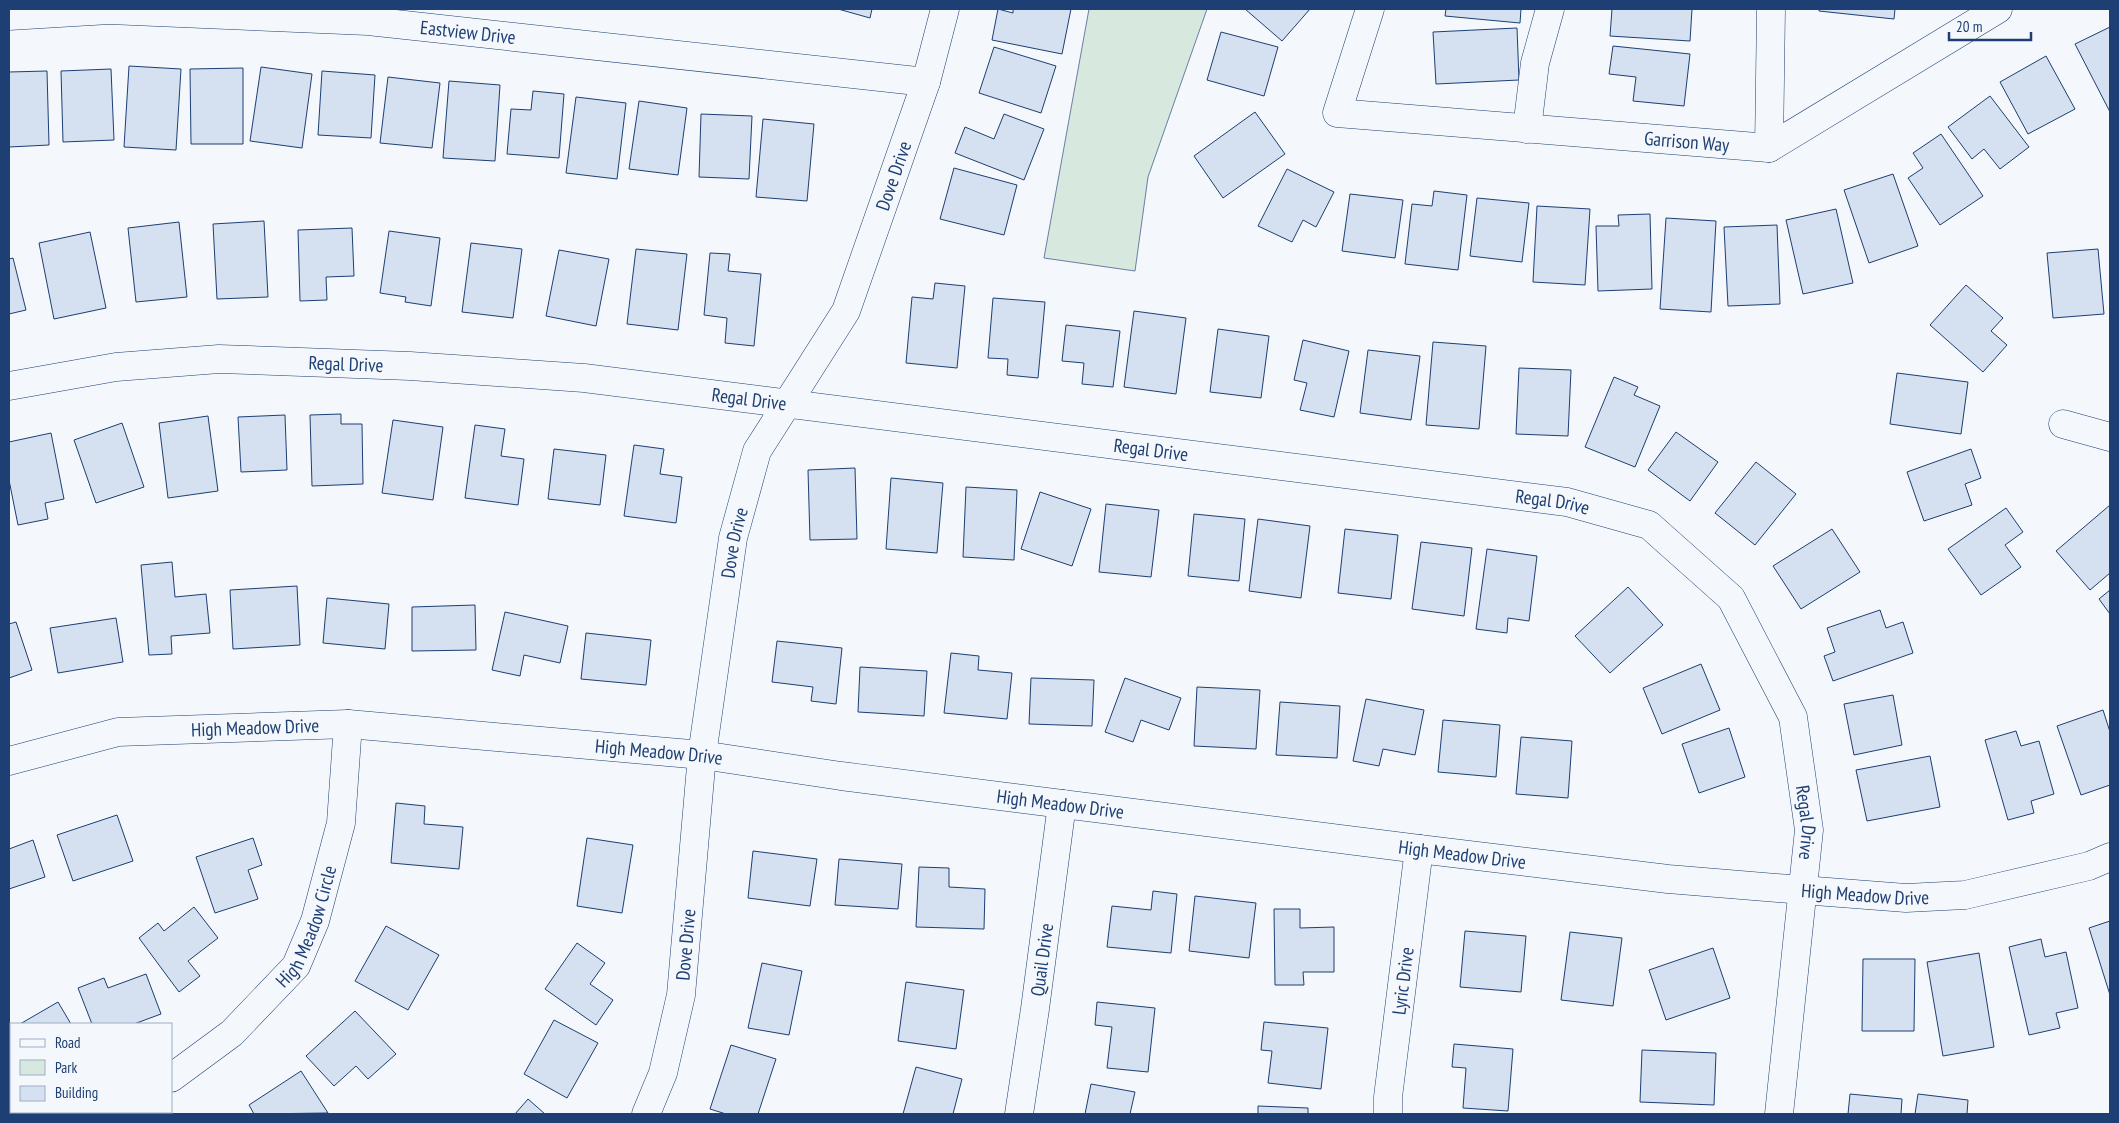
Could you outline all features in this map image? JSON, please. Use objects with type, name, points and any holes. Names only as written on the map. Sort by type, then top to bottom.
[{"type":"street","name":"Dove Drive","points":[[646,1114],[663,1073],[681,995],[702,755],[733,538],[756,451],[846,311],[926,82],[945,9]]},
{"type":"street","name":"Garrison Way","points":[[1370,9],[1337,113],[1769,148]]},
{"type":"street","points":[[1527,129],[1534,63],[1550,9]]},
{"type":"street","points":[[1769,148],[1771,9]]},
{"type":"street","name":"Eastview Drive","points":[[9,16],[109,10],[368,21],[926,82]]},
{"type":"street","points":[[1769,148],[1989,11]]},
{"type":"street","name":"Regal Drive","points":[[9,386],[116,368],[219,359],[410,366],[584,378],[1567,502],[1650,525],[1731,598],[1793,717],[1809,830],[1779,1114]]},
{"type":"street","points":[[2063,424],[2110,437]]},
{"type":"street","name":"High Meadow Drive","points":[[9,761],[118,732],[348,724],[702,755],[841,776],[1419,850],[1668,879],[1906,898],[1964,896],[2089,866],[2110,857]]},
{"type":"street","name":"High Meadow Circle","points":[[172,1077],[232,1033],[296,966],[315,921],[341,823],[348,724]]},
{"type":"street","name":"Quail Drive","points":[[1019,1114],[1062,804]]},
{"type":"street","name":"Lyric Drive","points":[[1388,1114],[1388,1097],[1419,850]]},
{"type":"green space","points":[[1089,9],[1207,9],[1148,177],[1135,271],[1044,258]]},
{"type":"building","points":[[838,9],[872,9],[870,18]]},
{"type":"building","points":[[998,9],[1013,13],[1013,9],[1071,9],[1062,54],[992,40]]},
{"type":"building","points":[[1245,9],[1310,9],[1282,41]]},
{"type":"building","points":[[1446,9],[1521,9],[1520,23],[1445,16]]},
{"type":"building","points":[[1612,9],[1692,9],[1690,41],[1610,36]]},
{"type":"building","points":[[1819,9],[1895,9],[1894,19],[1819,11]]},
{"type":"building","points":[[2110,27],[2110,112],[2075,44]]},
{"type":"building","points":[[1517,28],[1519,80],[1436,84],[1433,32]]},
{"type":"building","points":[[1221,32],[1278,47],[1264,96],[1207,80]]},
{"type":"building","points":[[1613,46],[1690,54],[1684,106],[1633,101],[1636,77],[1609,74]]},
{"type":"building","points":[[994,47],[1056,66],[1041,113],[979,93]]},
{"type":"building","points":[[2046,56],[2075,109],[2028,134],[2000,82]]},
{"type":"building","points":[[129,66],[181,69],[176,150],[124,147]]},
{"type":"building","points":[[261,67],[312,74],[302,148],[250,141]]},
{"type":"building","points":[[243,68],[243,144],[191,144],[190,69]]},
{"type":"building","points":[[111,69],[114,140],[63,142],[61,71]]},
{"type":"building","points":[[47,71],[49,145],[9,147],[9,72]]},
{"type":"building","points":[[322,71],[375,75],[371,138],[318,135]]},
{"type":"building","points":[[388,77],[440,83],[432,148],[380,143]]},
{"type":"building","points":[[449,81],[500,85],[495,161],[443,158]]},
{"type":"building","points":[[533,91],[564,94],[559,158],[507,154],[511,109],[531,110]]},
{"type":"building","points":[[1990,96],[2029,147],[2000,169],[1984,149],[1972,159],[1948,127]]},
{"type":"building","points":[[576,97],[626,103],[617,179],[566,173]]},
{"type":"building","points":[[639,101],[687,108],[678,175],[629,169]]},
{"type":"building","points":[[1255,112],[1285,154],[1223,198],[1194,156]]},
{"type":"building","points":[[701,114],[752,116],[749,179],[699,177]]},
{"type":"building","points":[[1004,114],[1044,129],[1024,180],[955,153],[965,127],[994,139]]},
{"type":"building","points":[[763,119],[814,124],[807,201],[756,197]]},
{"type":"building","points":[[1941,134],[1983,196],[1940,225],[1908,178],[1923,168],[1913,153]]},
{"type":"building","points":[[954,168],[1017,185],[1004,235],[940,219]]},
{"type":"building","points":[[1287,169],[1334,192],[1316,227],[1303,220],[1292,242],[1258,226]]},
{"type":"building","points":[[1893,174],[1918,246],[1869,263],[1844,190]]},
{"type":"building","points":[[1434,191],[1467,195],[1458,270],[1405,264],[1412,204],[1432,206]]},
{"type":"building","points":[[1350,194],[1403,200],[1395,258],[1342,251]]},
{"type":"building","points":[[1477,198],[1529,203],[1522,262],[1470,256]]},
{"type":"building","points":[[1537,206],[1590,209],[1585,285],[1533,282]]},
{"type":"building","points":[[1836,209],[1853,283],[1803,294],[1786,220]]},
{"type":"building","points":[[1650,214],[1652,289],[1598,291],[1596,226],[1619,226],[1618,215]]},
{"type":"building","points":[[1666,218],[1716,221],[1711,312],[1660,309]]},
{"type":"building","points":[[264,221],[268,297],[217,299],[213,224]]},
{"type":"building","points":[[179,222],[187,297],[136,302],[128,228]]},
{"type":"building","points":[[1777,225],[1780,304],[1728,306],[1724,227]]},
{"type":"building","points":[[352,228],[354,276],[326,277],[327,300],[300,301],[298,230]]},
{"type":"building","points":[[389,231],[440,238],[431,306],[405,302],[406,297],[380,293]]},
{"type":"building","points":[[90,232],[106,308],[54,319],[39,243]]},
{"type":"building","points":[[471,243],[522,249],[513,318],[462,312]]},
{"type":"building","points":[[636,249],[687,254],[678,330],[627,324]]},
{"type":"building","points":[[2098,249],[2104,314],[2053,318],[2047,253]]},
{"type":"building","points":[[559,250],[609,259],[596,326],[546,316]]},
{"type":"building","points":[[710,253],[730,254],[728,271],[761,274],[754,346],[725,343],[727,318],[704,315]]},
{"type":"building","points":[[13,258],[26,310],[9,314],[9,259]]},
{"type":"building","points":[[935,283],[965,286],[957,368],[906,363],[912,297],[933,299]]},
{"type":"building","points":[[1966,285],[2003,318],[1991,331],[2007,345],[1983,372],[1930,325]]},
{"type":"building","points":[[993,298],[1045,302],[1038,378],[1007,375],[1008,359],[988,358]]},
{"type":"building","points":[[1134,311],[1186,318],[1176,394],[1124,387]]},
{"type":"building","points":[[1066,325],[1120,331],[1113,387],[1082,384],[1084,363],[1062,361]]},
{"type":"building","points":[[1218,329],[1269,336],[1261,398],[1210,392]]},
{"type":"building","points":[[1303,340],[1349,351],[1334,417],[1300,410],[1307,383],[1294,380]]},
{"type":"building","points":[[1433,342],[1486,346],[1479,429],[1426,425]]},
{"type":"building","points":[[1368,350],[1420,356],[1411,420],[1360,413]]},
{"type":"building","points":[[1519,368],[1571,370],[1568,436],[1516,434]]},
{"type":"building","points":[[1897,373],[1968,382],[1961,434],[1890,424]]},
{"type":"building","points":[[1614,377],[1638,387],[1634,395],[1660,406],[1635,467],[1585,447]]},
{"type":"building","points":[[341,414],[341,424],[362,424],[363,484],[312,486],[310,415]]},
{"type":"building","points":[[285,415],[287,470],[241,472],[238,417]]},
{"type":"building","points":[[208,416],[218,491],[168,498],[159,423]]},
{"type":"building","points":[[393,420],[443,427],[433,500],[382,493]]},
{"type":"building","points":[[122,423],[144,487],[96,503],[74,440]]},
{"type":"building","points":[[475,425],[505,429],[501,456],[524,459],[518,505],[465,498]]},
{"type":"building","points":[[1676,432],[1718,462],[1690,501],[1648,470]]},
{"type":"building","points":[[51,433],[64,499],[45,503],[48,519],[18,525],[9,480],[9,442]]},
{"type":"building","points":[[634,445],[664,449],[660,474],[682,477],[676,523],[624,516]]},
{"type":"building","points":[[554,449],[606,455],[600,505],[548,499]]},
{"type":"building","points":[[1971,449],[1981,478],[1965,484],[1972,505],[1924,521],[1907,472]]},
{"type":"building","points":[[1756,462],[1796,494],[1755,545],[1715,513]]},
{"type":"building","points":[[855,468],[857,539],[810,540],[808,470]]},
{"type":"building","points":[[891,478],[943,483],[937,553],[886,549]]},
{"type":"building","points":[[966,487],[1017,490],[1014,560],[963,557]]},
{"type":"building","points":[[1040,492],[1091,509],[1072,566],[1021,549]]},
{"type":"building","points":[[1106,504],[1159,510],[1151,577],[1099,572]]},
{"type":"building","points":[[2110,505],[2110,573],[2090,590],[2056,551]]},
{"type":"building","points":[[2006,508],[2023,532],[2005,545],[2021,567],[1981,595],[1948,549]]},
{"type":"building","points":[[1194,514],[1245,519],[1239,581],[1188,576]]},
{"type":"building","points":[[1258,519],[1310,526],[1301,598],[1249,591]]},
{"type":"building","points":[[1345,529],[1398,535],[1391,599],[1338,593]]},
{"type":"building","points":[[1832,529],[1860,572],[1801,609],[1773,566]]},
{"type":"building","points":[[1421,542],[1472,548],[1464,616],[1412,609]]},
{"type":"building","points":[[1487,549],[1537,556],[1529,621],[1508,618],[1507,633],[1476,629]]},
{"type":"building","points":[[172,562],[175,597],[206,594],[210,633],[171,636],[172,654],[149,655],[141,565]]},
{"type":"building","points":[[297,586],[300,645],[233,649],[230,590]]},
{"type":"building","points":[[1628,587],[1663,625],[1610,673],[1575,636]]},
{"type":"building","points":[[2110,590],[2110,614],[2099,599]]},
{"type":"building","points":[[327,598],[389,604],[385,649],[323,643]]},
{"type":"building","points":[[475,605],[476,650],[412,651],[412,607]]},
{"type":"building","points":[[1880,610],[1886,628],[1903,622],[1913,653],[1833,681],[1824,656],[1835,652],[1827,628]]},
{"type":"building","points":[[505,612],[568,626],[560,663],[524,655],[520,676],[492,670]]},
{"type":"building","points":[[116,618],[123,662],[58,673],[50,628]]},
{"type":"building","points":[[16,622],[32,670],[9,678],[9,624]]},
{"type":"building","points":[[586,633],[651,640],[646,685],[581,679]]},
{"type":"building","points":[[777,641],[842,648],[836,704],[811,701],[813,687],[772,682]]},
{"type":"building","points":[[951,653],[979,656],[978,670],[1012,673],[1007,719],[944,713]]},
{"type":"building","points":[[1701,664],[1720,710],[1662,734],[1643,688]]},
{"type":"building","points":[[860,667],[927,671],[924,716],[858,712]]},
{"type":"building","points":[[1031,678],[1094,680],[1092,726],[1029,724]]},
{"type":"building","points":[[1125,678],[1181,698],[1169,730],[1141,720],[1133,742],[1105,732]]},
{"type":"building","points":[[1197,687],[1260,690],[1256,749],[1194,746]]},
{"type":"building","points":[[1893,695],[1902,745],[1854,755],[1844,704]]},
{"type":"building","points":[[1366,699],[1424,710],[1415,755],[1383,749],[1379,766],[1353,761]]},
{"type":"building","points":[[1280,702],[1340,706],[1337,758],[1276,755]]},
{"type":"building","points":[[2103,710],[2110,732],[2110,785],[2081,795],[2057,726]]},
{"type":"building","points":[[1443,720],[1500,725],[1496,777],[1438,772]]},
{"type":"building","points":[[1729,728],[1745,777],[1699,793],[1682,744]]},
{"type":"building","points":[[2016,731],[2021,746],[2039,741],[2054,794],[2031,801],[2034,813],[2008,820],[1985,740]]},
{"type":"building","points":[[1521,737],[1572,741],[1568,798],[1516,794]]},
{"type":"building","points":[[1930,756],[1940,807],[1867,821],[1856,770]]},
{"type":"building","points":[[396,803],[425,806],[424,824],[463,827],[459,869],[391,863]]},
{"type":"building","points":[[117,815],[133,861],[73,881],[57,835]]},
{"type":"building","points":[[253,838],[262,865],[248,870],[258,899],[215,913],[196,857]]},
{"type":"building","points":[[587,838],[633,845],[622,913],[577,906]]},
{"type":"building","points":[[33,840],[45,877],[9,889],[9,849]]},
{"type":"building","points":[[753,851],[817,859],[810,906],[748,898]]},
{"type":"building","points":[[839,859],[902,864],[898,909],[835,905]]},
{"type":"building","points":[[919,867],[949,868],[949,887],[985,889],[984,929],[916,927]]},
{"type":"building","points":[[1153,891],[1177,894],[1171,953],[1107,947],[1112,906],[1151,910]]},
{"type":"building","points":[[1195,896],[1256,903],[1249,958],[1189,951]]},
{"type":"building","points":[[194,907],[218,938],[188,961],[200,976],[179,992],[139,938],[158,923],[164,931]]},
{"type":"building","points":[[1274,909],[1300,909],[1300,928],[1334,927],[1334,972],[1303,972],[1304,985],[1275,985]]},
{"type":"building","points":[[2110,921],[2110,995],[2089,928]]},
{"type":"building","points":[[386,926],[439,955],[408,1010],[355,981]]},
{"type":"building","points":[[1465,931],[1526,936],[1521,992],[1460,987]]},
{"type":"building","points":[[1570,932],[1622,938],[1613,1006],[1561,1000]]},
{"type":"building","points":[[2041,939],[2045,957],[2066,952],[2078,1008],[2056,1013],[2060,1028],[2029,1035],[2009,947]]},
{"type":"building","points":[[577,943],[605,963],[590,984],[613,1000],[596,1025],[545,989]]},
{"type":"building","points":[[1713,948],[1730,998],[1666,1020],[1649,970]]},
{"type":"building","points":[[1979,953],[1994,1047],[1943,1056],[1927,962]]},
{"type":"building","points":[[1863,959],[1915,959],[1914,1031],[1862,1031]]},
{"type":"building","points":[[762,963],[802,971],[789,1035],[748,1028]]},
{"type":"building","points":[[146,974],[161,1014],[137,1023],[92,1023],[78,988],[104,978],[108,988]]},
{"type":"building","points":[[906,982],[964,990],[956,1049],[898,1041]]},
{"type":"building","points":[[58,1002],[70,1023],[22,1023]]},
{"type":"building","points":[[1097,1002],[1155,1008],[1148,1072],[1107,1068],[1112,1027],[1095,1025]]},
{"type":"building","points":[[355,1011],[396,1054],[368,1079],[356,1066],[334,1086],[306,1056]]},
{"type":"building","points":[[554,1020],[598,1043],[567,1098],[524,1074]]},
{"type":"building","points":[[1264,1022],[1328,1028],[1321,1089],[1268,1083],[1272,1051],[1261,1050]]},
{"type":"building","points":[[1454,1044],[1513,1049],[1508,1111],[1463,1108],[1466,1068],[1452,1067]]},
{"type":"building","points":[[731,1045],[776,1059],[758,1114],[726,1114],[710,1109]]},
{"type":"building","points":[[1642,1050],[1716,1053],[1714,1105],[1640,1102]]},
{"type":"building","points":[[916,1067],[962,1079],[953,1114],[903,1114]]},
{"type":"building","points":[[301,1071],[328,1113],[254,1114],[249,1105]]},
{"type":"building","points":[[1091,1084],[1135,1092],[1130,1114],[1085,1114]]},
{"type":"building","points":[[1850,1094],[1902,1099],[1901,1114],[1848,1114]]},
{"type":"building","points":[[1918,1094],[1968,1100],[1967,1114],[1915,1114]]},
{"type":"building","points":[[528,1099],[545,1114],[515,1114]]},
{"type":"building","points":[[1258,1106],[1308,1108],[1308,1114],[1258,1114]]}]
